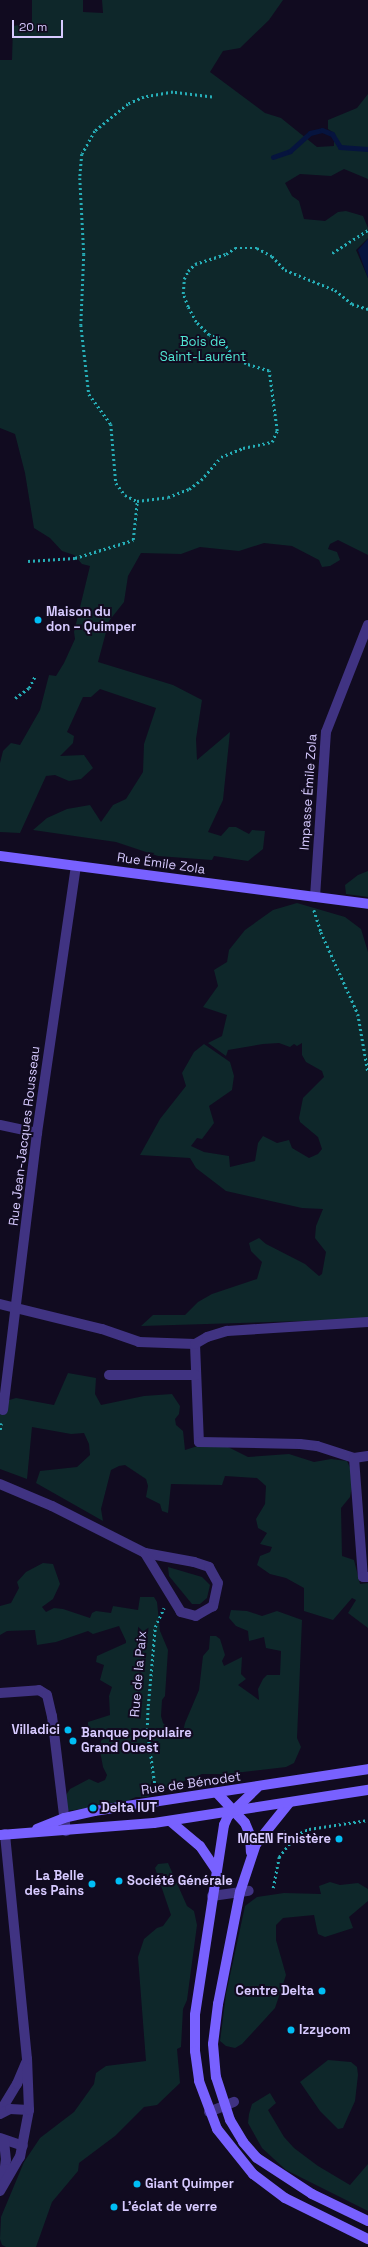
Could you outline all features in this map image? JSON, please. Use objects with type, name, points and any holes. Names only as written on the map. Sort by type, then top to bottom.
[{"type":"street","name":"Impasse Émile Zola","points":[[315,897],[326,732],[368,625]]},
{"type":"street","name":"Rue Émile Zola","points":[[1,856],[368,904]]},
{"type":"street","name":"Rue Jean-Jacques Rousseau","points":[[3,1410],[18,1308],[37,1133],[76,866]]},
{"type":"street","points":[[0,1125],[37,1133]]},
{"type":"street","points":[[0,1304],[102,1328],[139,1342],[195,1344],[207,1337],[227,1331],[368,1322]]},
{"type":"street","points":[[195,1344],[199,1442],[300,1444],[317,1446],[354,1458],[368,1456]]},
{"type":"street","points":[[109,1375],[196,1375]]},
{"type":"street","points":[[354,1458],[363,1577],[368,1577]]},
{"type":"street","points":[[0,1484],[52,1506],[145,1554],[202,1563],[209,1567],[218,1583],[216,1599],[213,1606],[203,1613],[186,1615],[177,1610],[169,1597],[156,1568],[145,1554]]},
{"type":"street","points":[[0,1693],[39,1690],[47,1695],[52,1716],[66,1831]]},
{"type":"street","name":"Rue de Bénodet","points":[[32,1831],[64,1818],[191,1795],[257,1788],[368,1769]]},
{"type":"street","points":[[257,1788],[234,1810],[224,1825],[212,1896],[194,2034],[197,2074],[209,2112],[226,2144],[258,2179],[290,2200],[368,2239]]},
{"type":"street","name":"Rue de Bénodet","points":[[2,1834],[32,1831],[66,1831],[170,1821],[368,1790]]},
{"type":"street","points":[[217,1793],[234,1810],[248,1829],[252,1854]]},
{"type":"street","points":[[289,1803],[264,1831],[252,1854],[245,1892],[221,1983],[214,2044],[216,2077],[229,2104],[243,2142],[263,2162],[312,2194],[368,2221]]},
{"type":"street","points":[[170,1821],[200,1846],[216,1870]]},
{"type":"street","points":[[1,2189],[17,2164],[23,2146],[29,2110],[27,2059],[2,1834]]},
{"type":"street","points":[[212,1896],[245,1892]]},
{"type":"street","points":[[0,2113],[17,2084],[27,2059]]},
{"type":"street","points":[[209,2112],[229,2104]]},
{"type":"street","points":[[0,2113],[10,2109],[29,2110]]},
{"type":"street","points":[[1,2189],[6,2160],[2,2139],[23,2146]]},
{"type":"path","points":[[212,97],[172,92],[144,97],[128,104],[95,131],[82,154],[80,178],[84,254],[81,325],[89,394],[110,424],[116,483],[125,495],[138,500],[157,500],[189,489],[201,480],[221,457],[243,448],[272,442],[277,431],[269,371],[246,364],[230,352],[220,338],[209,335],[196,322],[188,307],[183,294],[184,279],[188,271],[195,264],[226,254],[235,248],[257,248],[272,256],[285,270],[335,290],[352,304],[368,309]]},
{"type":"path","points":[[332,253],[368,230]]},
{"type":"path","points":[[28,561],[75,558],[133,540],[138,500]]},
{"type":"path","points":[[15,698],[29,688],[34,676]]},
{"type":"path","points":[[315,897],[314,910],[321,932],[358,1014],[368,1072]]},
{"type":"path","name":"Rue de la Paix","points":[[154,1781],[147,1730],[148,1706],[155,1627],[169,1597]]},
{"type":"path","points":[[272,1888],[279,1857],[291,1839],[309,1829],[368,1820]]},
{"type":"path","points":[[281,1829],[291,1839]]},
{"type":"green space","name":"Bois de Saint-Laurent","points":[[32,0],[83,0],[83,12],[103,13],[102,0],[283,0],[269,20],[240,48],[223,51],[210,72],[265,113],[281,118],[317,147],[334,146],[334,133],[328,129],[328,120],[357,108],[368,94],[368,179],[344,169],[331,176],[300,174],[285,183],[292,196],[299,201],[304,219],[325,221],[338,212],[346,211],[363,216],[368,228],[368,238],[356,250],[368,278],[368,555],[338,540],[330,544],[328,549],[337,552],[340,560],[330,566],[322,567],[319,560],[292,546],[264,543],[239,551],[200,547],[181,554],[141,553],[128,576],[124,602],[109,621],[98,662],[173,685],[202,700],[196,739],[197,760],[230,732],[223,800],[208,832],[221,836],[229,827],[236,827],[249,834],[252,830],[265,831],[263,849],[248,861],[214,856],[212,860],[158,856],[116,842],[33,830],[47,818],[67,809],[90,805],[101,822],[113,805],[126,799],[143,772],[144,744],[156,708],[100,689],[91,697],[83,697],[67,732],[74,736],[73,743],[60,756],[84,755],[93,768],[81,779],[69,781],[55,775],[46,776],[20,833],[0,832],[0,763],[3,751],[11,743],[20,745],[40,710],[49,675],[56,676],[64,663],[75,639],[74,632],[90,566],[82,564],[74,555],[62,551],[50,538],[34,528],[25,473],[15,434],[0,428],[0,60],[12,60],[13,26],[32,23]]},
{"type":"green space","points":[[368,871],[368,897],[346,894],[345,885],[358,875]]},
{"type":"green space","points":[[297,903],[345,917],[361,929],[368,952],[368,1319],[141,1326],[153,1315],[185,1315],[198,1302],[212,1294],[257,1279],[262,1262],[251,1251],[249,1243],[259,1238],[266,1244],[305,1264],[319,1276],[322,1274],[326,1252],[315,1238],[316,1226],[323,1209],[302,1208],[226,1191],[196,1168],[190,1158],[140,1155],[160,1119],[186,1086],[182,1073],[194,1052],[204,1044],[230,1062],[234,1076],[232,1090],[209,1106],[214,1123],[202,1139],[197,1138],[191,1146],[204,1152],[229,1156],[230,1167],[255,1161],[258,1143],[263,1136],[277,1143],[289,1140],[292,1148],[309,1158],[318,1154],[322,1149],[318,1137],[300,1122],[299,1118],[303,1098],[324,1077],[322,1071],[306,1062],[302,1055],[302,1043],[297,1046],[294,1044],[290,1047],[279,1043],[263,1044],[228,1050],[226,1056],[208,1043],[222,1036],[227,1015],[203,1007],[218,986],[214,970],[227,962],[229,950],[245,930],[273,910]]},
{"type":"green space","points":[[68,1373],[96,1378],[95,1394],[101,1405],[144,1396],[172,1394],[180,1406],[179,1414],[175,1419],[176,1425],[183,1431],[185,1450],[204,1444],[224,1445],[248,1457],[289,1454],[314,1462],[331,1459],[347,1461],[351,1470],[352,1487],[350,1497],[341,1508],[342,1556],[354,1560],[360,1584],[368,1583],[368,1628],[348,1613],[356,1600],[352,1598],[333,1620],[304,1611],[304,1588],[286,1578],[270,1574],[257,1565],[260,1556],[270,1552],[272,1547],[260,1544],[267,1533],[258,1528],[256,1519],[265,1504],[266,1486],[257,1478],[225,1476],[222,1485],[171,1484],[168,1513],[162,1511],[160,1504],[146,1497],[148,1486],[146,1479],[125,1465],[119,1466],[111,1470],[101,1509],[103,1521],[36,1483],[40,1471],[77,1467],[90,1455],[89,1444],[84,1433],[71,1434],[32,1427],[27,1479],[0,1469],[0,1396],[6,1401],[16,1398],[54,1405]]},
{"type":"green space","points":[[43,1563],[53,1564],[60,1584],[53,1599],[42,1607],[46,1612],[54,1608],[63,1609],[90,1618],[92,1613],[96,1611],[111,1613],[113,1606],[138,1610],[140,1597],[154,1597],[157,1602],[160,1631],[168,1650],[165,1696],[162,1700],[161,1716],[163,1723],[177,1737],[182,1736],[185,1723],[199,1690],[203,1656],[209,1649],[210,1636],[216,1636],[220,1639],[225,1655],[222,1661],[224,1666],[242,1657],[241,1674],[246,1679],[238,1685],[259,1700],[258,1689],[263,1679],[267,1675],[280,1675],[281,1651],[266,1648],[264,1637],[249,1641],[248,1631],[236,1626],[229,1618],[231,1610],[247,1611],[262,1616],[277,1611],[302,1620],[297,1738],[301,1747],[294,1763],[286,1767],[226,1774],[202,1774],[159,1791],[158,1783],[151,1781],[152,1794],[148,1797],[136,1797],[122,1803],[67,1811],[66,1795],[70,1789],[89,1779],[98,1783],[105,1780],[107,1775],[103,1767],[100,1751],[101,1741],[105,1737],[105,1729],[88,1731],[88,1722],[110,1715],[109,1696],[112,1687],[100,1680],[104,1665],[96,1662],[97,1656],[126,1643],[126,1641],[119,1626],[93,1634],[88,1631],[56,1642],[37,1645],[35,1630],[7,1631],[0,1635],[0,1606],[11,1603],[19,1588],[17,1582],[26,1572]]},
{"type":"green space","points":[[168,1567],[202,1577],[210,1585],[207,1598],[200,1604],[192,1604],[169,1576]]},
{"type":"green space","points":[[168,1863],[187,1906],[194,1911],[197,1925],[187,2000],[183,2009],[181,2047],[177,2049],[180,2083],[157,2105],[144,2107],[115,2136],[79,2163],[78,2171],[52,2202],[36,2247],[6,2247],[2,2245],[0,2239],[1,2217],[24,2162],[40,2138],[74,2112],[94,2084],[96,2073],[106,2066],[146,2061],[138,1957],[144,1939],[157,1928],[163,1926],[171,1915],[155,1868],[158,1864]]},
{"type":"green space","points":[[330,1882],[340,1885],[358,1883],[368,1889],[368,1901],[349,1917],[353,1928],[325,1937],[318,1934],[314,1915],[283,1918],[276,1925],[276,1940],[286,1975],[275,2008],[242,2044],[235,2048],[226,2046],[220,2041],[226,1994],[245,1906],[257,1897],[284,1893],[321,1894],[319,1886]]},
{"type":"green space","points":[[328,2060],[351,2062],[357,2067],[358,2075],[355,2101],[343,2128],[338,2129],[320,2111],[300,2082]]},
{"type":"green space","points":[[270,2093],[276,2103],[268,2110],[284,2137],[294,2148],[318,2166],[350,2185],[368,2164],[368,2211],[286,2170],[262,2148],[248,2123],[249,2114],[252,2104]]},
{"type":"water","points":[[368,239],[368,278],[358,250]]},
{"type":"waterway","points":[[273,157],[290,151],[310,133],[322,130],[332,134],[340,147],[368,149]]},
{"type":"place","name":"Maison du don – Quimper","points":[[38,620]]},
{"type":"place","name":"Villadici","points":[[68,1730]]},
{"type":"place","name":"Banque populaire Grand Ouest","points":[[73,1741]]},
{"type":"place","name":"Delta IUT","points":[[93,1808]]},
{"type":"place","name":"MGEN Finistère","points":[[339,1839]]},
{"type":"place","name":"Société Générale","points":[[119,1881]]},
{"type":"place","name":"La Belle des Pains","points":[[92,1884]]},
{"type":"place","name":"Centre Delta","points":[[322,1991]]},
{"type":"place","name":"Izzycom","points":[[291,2030]]},
{"type":"place","name":"Giant Quimper","points":[[137,2184]]},
{"type":"place","name":"L'éclat de verre","points":[[114,2207]]}]
